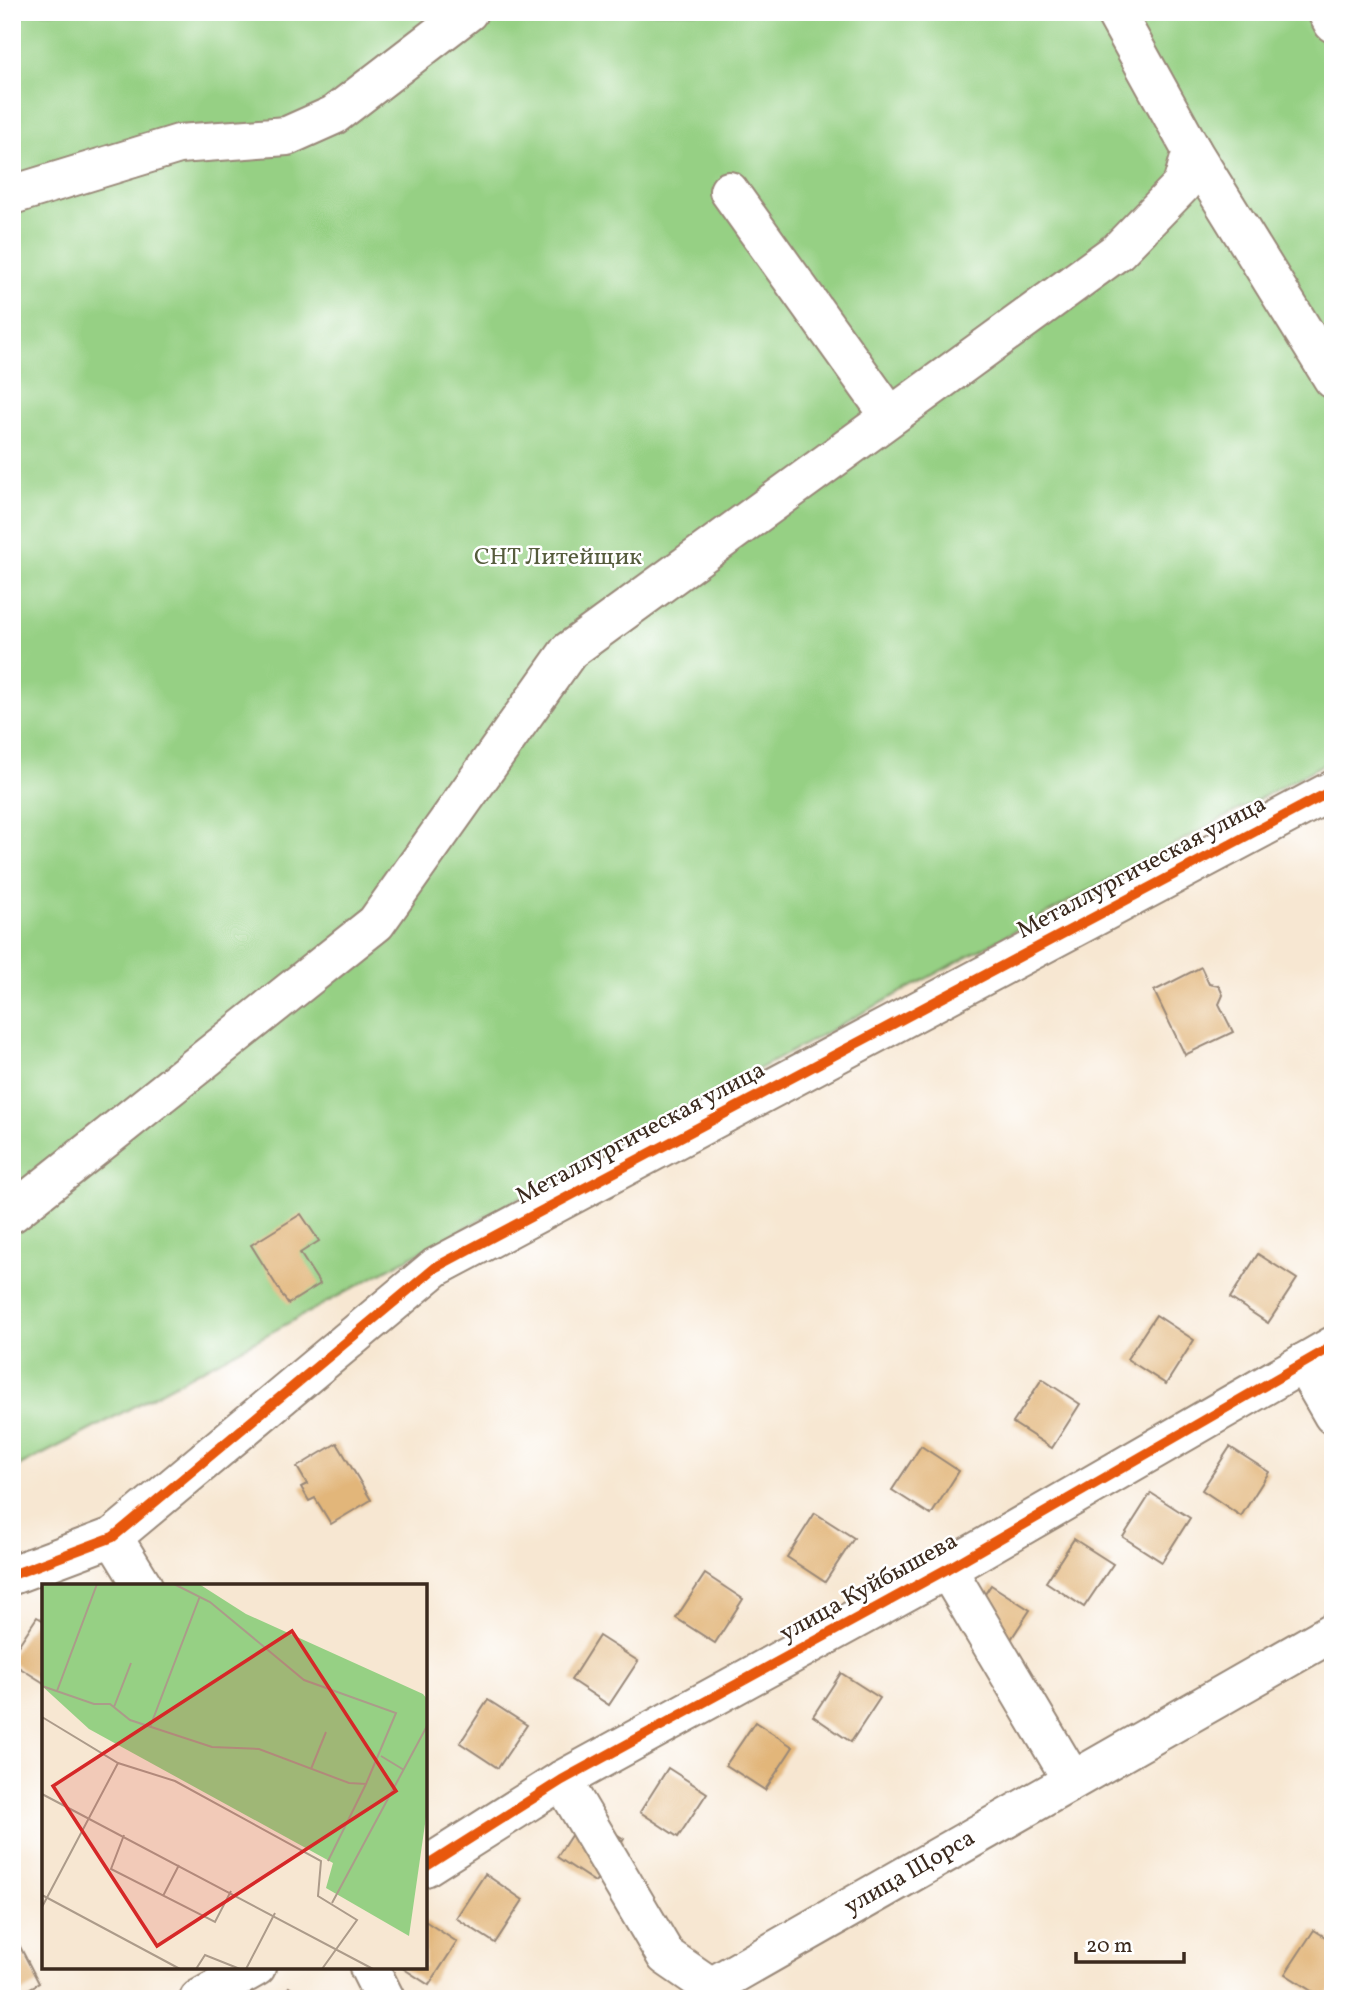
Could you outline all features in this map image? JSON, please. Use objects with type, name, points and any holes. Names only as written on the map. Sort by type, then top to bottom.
[{"type":"street","points":[[12,195],[179,144],[287,136],[334,115],[468,12]]},
{"type":"street","points":[[1115,12],[1192,151],[1333,379]]},
{"type":"street","points":[[1327,12],[1333,23]]},
{"type":"street","points":[[15,1205],[376,923],[569,650],[1118,251],[1182,185],[1192,151]]},
{"type":"street","points":[[729,191],[890,416]]},
{"type":"street","name":"Металлургическая улица","points":[[12,1575],[113,1537],[436,1267],[1333,790]]},
{"type":"street","points":[[1318,1354],[1333,1415]]},
{"type":"street","name":"улица Куйбышева","points":[[427,1866],[562,1780],[947,1569],[1318,1354]]},
{"type":"street","points":[[113,1537],[142,1584]]},
{"type":"street","points":[[947,1569],[1072,1780]]},
{"type":"street","name":"улица Щорса","points":[[562,1780],[666,1956],[711,1987],[1333,1632]]},
{"type":"street","points":[[199,1999],[252,1969]]},
{"type":"street","points":[[370,1969],[385,1999]]},
{"type":"green space","name":"СНТ Литейщик","points":[[29,12],[1333,12],[1333,759],[12,1470],[12,23]]},
{"type":"building","points":[[1201,967],[1209,984],[1219,986],[1223,995],[1219,1004],[1233,1032],[1185,1055],[1154,991]]},
{"type":"building","points":[[301,1214],[319,1241],[300,1253],[320,1284],[288,1304],[251,1245]]},
{"type":"building","points":[[1258,1254],[1297,1279],[1268,1323],[1230,1298]]},
{"type":"building","points":[[1156,1315],[1194,1340],[1166,1384],[1127,1359]]},
{"type":"building","points":[[1042,1379],[1080,1404],[1052,1448],[1013,1423]]},
{"type":"building","points":[[337,1443],[371,1500],[331,1524],[315,1498],[309,1501],[301,1487],[307,1484],[297,1467]]},
{"type":"building","points":[[921,1446],[959,1471],[931,1515],[892,1490]]},
{"type":"building","points":[[1230,1447],[1269,1472],[1241,1516],[1202,1490]]},
{"type":"building","points":[[1151,1493],[1190,1518],[1162,1562],[1123,1537]]},
{"type":"building","points":[[815,1513],[854,1538],[825,1582],[787,1557]]},
{"type":"building","points":[[1074,1539],[1113,1564],[1084,1607],[1046,1582]]},
{"type":"building","points":[[705,1574],[743,1599],[715,1643],[676,1618]]},
{"type":"building","points":[[991,1585],[1030,1610],[1002,1653],[963,1628]]},
{"type":"building","points":[[37,1617],[42,1620],[42,1682],[12,1663],[12,1655]]},
{"type":"building","points":[[599,1636],[638,1661],[609,1705],[571,1680]]},
{"type":"building","points":[[841,1673],[880,1698],[851,1742],[813,1716]]},
{"type":"building","points":[[488,1700],[527,1725],[498,1768],[460,1743]]},
{"type":"building","points":[[755,1722],[793,1747],[765,1790],[726,1765]]},
{"type":"building","points":[[668,1768],[707,1793],[678,1837],[640,1812]]},
{"type":"building","points":[[585,1814],[624,1839],[595,1882],[557,1857]]},
{"type":"building","points":[[485,1874],[523,1900],[495,1943],[456,1918]]},
{"type":"building","points":[[427,1922],[457,1942],[429,1985],[404,1969],[427,1969]]},
{"type":"building","points":[[1314,1930],[1333,1942],[1333,1985],[1324,1999],[1285,1974]]},
{"type":"building","points":[[15,1937],[39,1983],[12,1998],[12,1939]]},
{"type":"building","points":[[289,1987],[307,1999],[281,1999]]},
{"type":"cycle path","points":[[12,1575],[113,1537],[436,1267],[1333,790]]},
{"type":"cycle path","points":[[427,1866],[562,1780],[947,1569],[1333,1346]]}]
